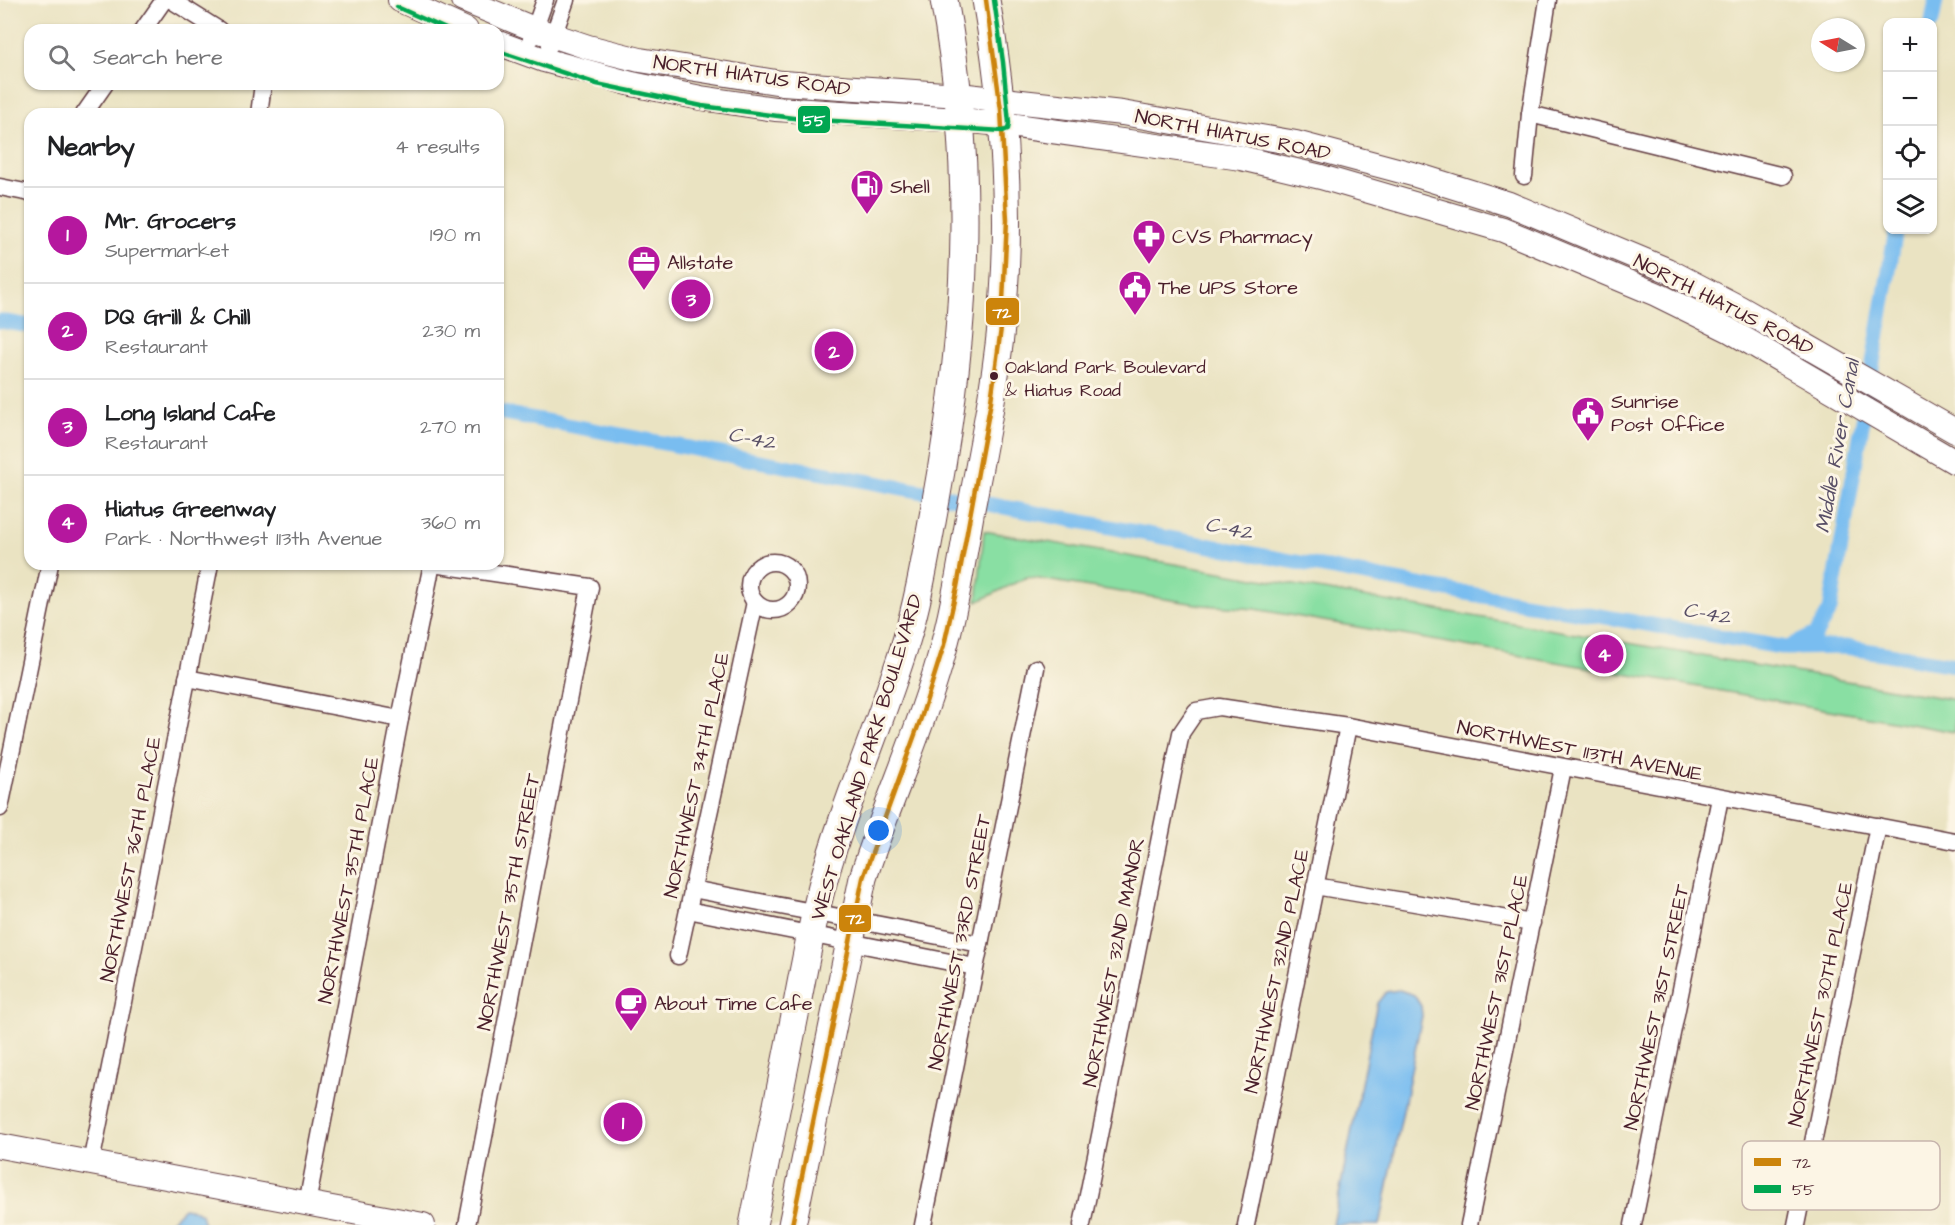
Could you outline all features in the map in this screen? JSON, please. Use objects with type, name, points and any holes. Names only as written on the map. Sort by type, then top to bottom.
[{"type":"main road","points":[[400,0],[453,24]]},
{"type":"main road","name":"NORTH HIATUS ROAD","points":[[463,0],[588,47],[640,60],[782,83],[960,107],[1001,111],[1122,113],[1296,143],[1416,175],[1509,204],[1667,270],[1740,308],[1955,431]]},
{"type":"main road","name":"WEST OAKLAND PARK BOULEVARD","points":[[753,1225],[813,924],[836,842],[905,645],[928,544],[947,441],[962,303],[965,213],[960,107],[944,0]]},
{"type":"main road","name":"WEST OAKLAND PARK BOULEVARD","points":[[792,1225],[851,932],[875,841],[938,667],[948,631],[995,382],[1004,291],[1006,209],[1001,111],[986,0]]},
{"type":"main road","name":"NORTH HIATUS ROAD","points":[[504,45],[535,57],[632,84],[764,107],[960,107]]},
{"type":"main road","name":"NORTH HIATUS ROAD","points":[[1001,111],[1241,158],[1321,177],[1503,230],[1656,294],[1729,330],[1955,462]]},
{"type":"main road","points":[[0,1146],[423,1225]]},
{"type":"street","points":[[147,24],[164,0]]},
{"type":"street","points":[[171,0],[209,24]]},
{"type":"street","points":[[544,0],[544,32]]},
{"type":"street","points":[[535,57],[544,32],[567,0]]},
{"type":"street","points":[[1524,176],[1530,114],[1548,0]]},
{"type":"street","points":[[88,108],[101,90]]},
{"type":"street","points":[[260,108],[262,90]]},
{"type":"street","points":[[1530,114],[1783,176]]},
{"type":"street","points":[[0,187],[24,191]]},
{"type":"street","points":[[0,808],[49,570]]},
{"type":"street","name":"NORTHWEST 36TH PLACE","points":[[91,1163],[209,570]]},
{"type":"street","name":"NORTHWEST 35TH PLACE","points":[[307,1204],[431,570]]},
{"type":"street","name":"NORTHWEST 35TH STREET","points":[[467,1225],[590,588],[472,570]]},
{"type":"street","name":"NORTHWEST 34TH PLACE","points":[[678,956],[755,602]]},
{"type":"street","name":"NORTHWEST 33RD STREET","points":[[923,1225],[1036,668]]},
{"type":"street","points":[[187,678],[400,719]]},
{"type":"street","name":"NORTHWEST 113TH AVENUE","points":[[1196,711],[1219,707],[1348,726],[1955,841]]},
{"type":"street","name":"NORTHWEST 32ND MANOR","points":[[1082,1225],[1181,733],[1196,711]]},
{"type":"street","name":"NORTHWEST 32ND PLACE","points":[[1246,1225],[1348,726]]},
{"type":"street","name":"NORTHWEST 31ST PLACE","points":[[1469,1225],[1563,768]]},
{"type":"street","name":"NORTHWEST 31ST STREET","points":[[1633,1225],[1720,798]]},
{"type":"street","name":"NORTHWEST 30TH PLACE","points":[[1813,1141],[1878,826]]},
{"type":"street","points":[[1315,886],[1532,923]]},
{"type":"street","points":[[692,889],[975,967]]},
{"type":"street","points":[[688,910],[813,924]]},
{"type":"street","points":[[851,932],[980,944]]},
{"type":"street","name":"NORTHWEST 30TH PLACE","points":[[1796,1225],[1799,1210]]},
{"type":"green space","points":[[984,531],[1955,700],[1955,732],[1255,609],[1203,605],[1027,577],[977,602]]},
{"type":"water","points":[[1399,990],[1414,995],[1421,1006],[1422,1016],[1380,1225],[1333,1225],[1377,1003],[1386,992]]},
{"type":"water","points":[[184,1208],[201,1214],[204,1225],[167,1225]]},
{"type":"waterway","name":"Middle River Canal","points":[[1933,18],[1936,0]]},
{"type":"waterway","name":"Middle River Canal","points":[[1793,645],[1816,634],[1830,610],[1895,234]]},
{"type":"waterway","name":"C-42","points":[[0,321],[24,325]]},
{"type":"waterway","name":"C-42","points":[[504,413],[1430,587],[1787,648],[1846,647],[1955,665]]},
{"type":"transit line","name":"72","points":[[792,1225],[863,878],[921,718],[944,645],[991,401],[1002,321],[1007,220],[1001,110],[986,0]]},
{"type":"transit line","name":"55","points":[[504,53],[597,84],[702,106],[801,119],[1003,131],[1008,129],[1009,123],[994,0]]},
{"type":"transit line","name":"55","points":[[397,7],[435,24]]},
{"type":"place","name":"Shell","points":[[867,215]]},
{"type":"place","name":"CVS Pharmacy","points":[[1149,265]]},
{"type":"place","name":"Allstate","points":[[644,291]]},
{"type":"place","name":"Long Island Cafe","points":[[691,299]]},
{"type":"place","name":"The UPS Store","points":[[1135,316]]},
{"type":"place","name":"DQ Grill & Chill","points":[[834,351]]},
{"type":"place","name":"Oakland Park Boulevard & Hiatus Road","points":[[994,376]]},
{"type":"place","name":"Sunrise Post Office","points":[[1588,442]]},
{"type":"place","name":"Hiatus Greenway","points":[[1604,654]]},
{"type":"place","name":"About Time Cafe","points":[[631,1032]]},
{"type":"place","name":"Mr. Grocers","points":[[623,1122]]}]
